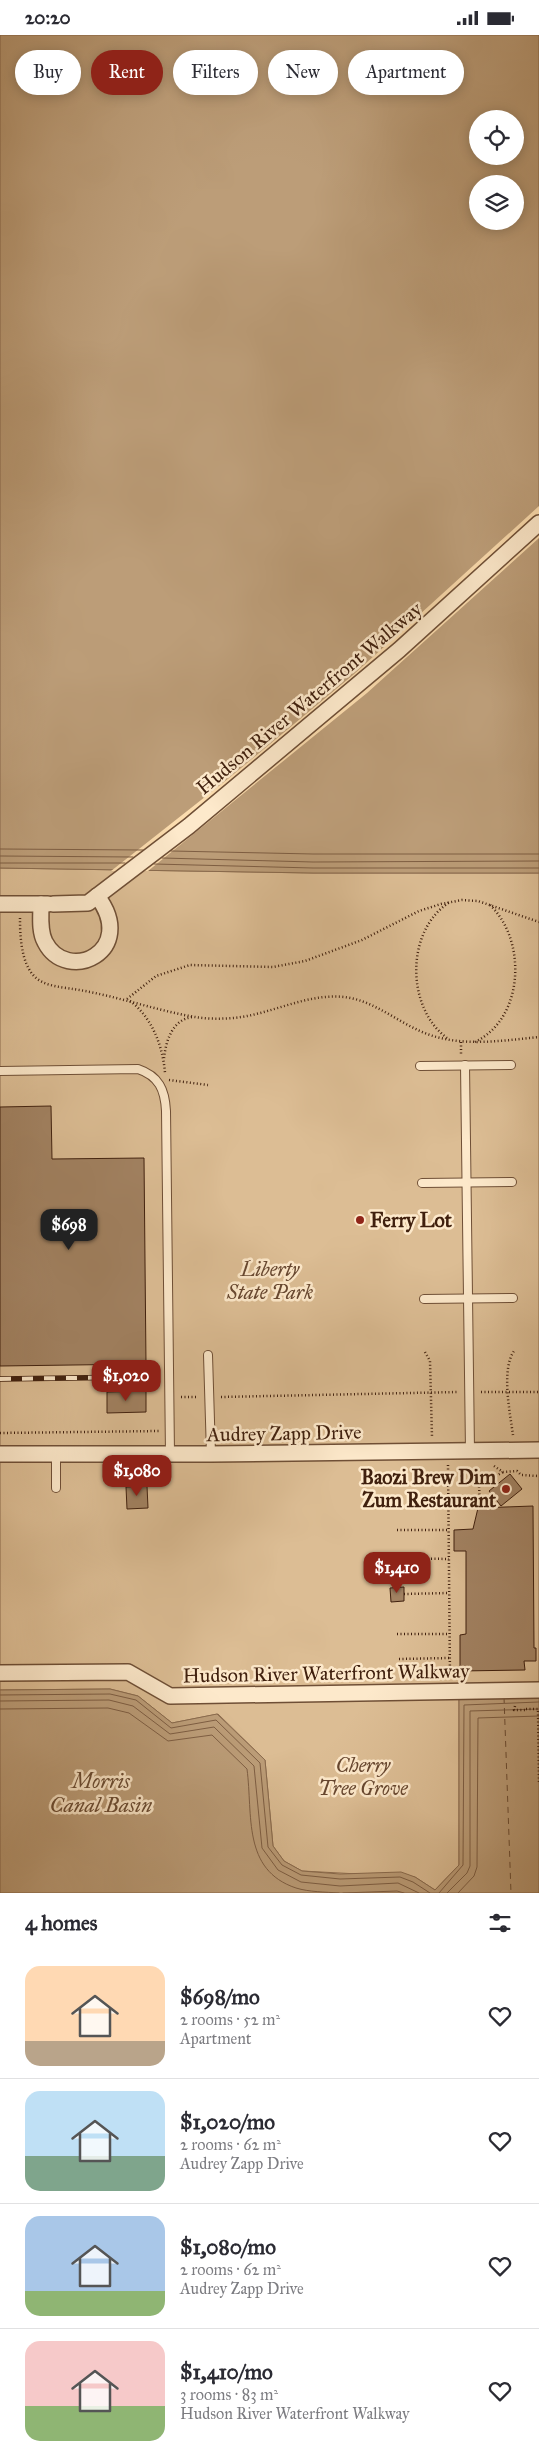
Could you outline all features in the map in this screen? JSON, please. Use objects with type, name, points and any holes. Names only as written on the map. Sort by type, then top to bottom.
[{"type":"street","name":"Hudson River Waterfront Walkway","points":[[0,904],[88,903],[295,739],[421,631],[539,523]]},
{"type":"street","points":[[47,904],[41,927],[45,943],[61,959],[82,961],[103,949],[111,933],[112,926],[103,892]]},
{"type":"street","name":"Audrey Zapp Drive","points":[[0,1454],[211,1455],[432,1451],[448,1457],[470,1451],[539,1450]]},
{"type":"street","name":"Hudson River Waterfront Walkway","points":[[0,1673],[128,1672],[170,1696],[539,1690]]},
{"type":"lane","points":[[465,1065],[470,1451]]},
{"type":"lane","points":[[420,1066],[510,1065]]},
{"type":"lane","points":[[0,1071],[138,1069],[154,1076],[163,1089],[166,1111],[170,1454]]},
{"type":"lane","points":[[422,1183],[512,1182]]},
{"type":"lane","points":[[424,1299],[513,1297]]},
{"type":"lane","points":[[208,1355],[211,1455]]},
{"type":"lane","points":[[56,1454],[56,1488]]},
{"type":"path","points":[[126,999],[156,977],[172,970],[202,965],[273,967],[297,963],[362,940],[419,911],[452,902],[470,900],[488,903],[539,921]]},
{"type":"path","points":[[449,1040],[435,1028],[424,1009],[418,989],[416,966],[420,944],[429,924],[440,910],[452,902]]},
{"type":"path","points":[[473,1042],[486,1036],[497,1024],[508,1005],[515,987],[515,964],[510,941],[501,919],[488,903]]},
{"type":"path","points":[[20,904],[21,939],[27,962],[34,976],[53,986],[126,999],[196,1017]]},
{"type":"path","points":[[208,1085],[165,1080],[164,1061],[166,1045],[173,1030],[183,1019],[196,1017],[235,1018],[322,998],[343,997],[361,1001],[421,1032],[449,1040],[473,1042],[539,1037]]},
{"type":"path","points":[[126,999],[137,1007],[153,1030],[164,1061]]},
{"type":"path","points":[[514,1351],[508,1360],[508,1392],[514,1450]]},
{"type":"path","points":[[425,1352],[430,1361],[432,1451]]},
{"type":"path","points":[[169,1397],[539,1392]]},
{"type":"path","points":[[0,1433],[169,1431]]},
{"type":"path","points":[[448,1457],[457,1464]]},
{"type":"path","points":[[448,1457],[450,1691]]},
{"type":"path","points":[[491,1463],[503,1472]]},
{"type":"path","points":[[448,1502],[480,1502],[479,1486],[503,1472],[517,1471],[521,1475],[539,1476]]},
{"type":"path","points":[[397,1531],[448,1530]]},
{"type":"path","points":[[396,1558],[449,1559]]},
{"type":"path","points":[[404,1594],[449,1593]]},
{"type":"path","points":[[397,1634],[449,1634]]},
{"type":"path","points":[[398,1659],[450,1658]]},
{"type":"path","points":[[530,1709],[514,1710],[514,1706],[539,1705]]},
{"type":"path","points":[[526,1709],[538,1709],[539,1782]]},
{"type":"green space","name":"Liberty State Park","points":[[0,868],[313,873],[539,873],[539,1697],[459,1699],[459,1865],[435,1890],[415,1877],[302,1871],[284,1861],[273,1846],[265,1760],[218,1714],[172,1723],[138,1696],[110,1689],[0,1690]]},
{"type":"water","points":[[0,35],[539,35],[539,873],[313,873],[0,868]]},
{"type":"water","name":"Morris Canal Basin","points":[[110,1689],[138,1696],[172,1723],[217,1714],[265,1760],[273,1846],[284,1861],[302,1871],[340,1874],[401,1872],[415,1877],[435,1890],[459,1865],[459,1698],[539,1697],[539,1893],[0,1893],[0,1690]]},
{"type":"pier","points":[[539,506],[539,538],[367,693],[148,871],[111,871],[229,778],[353,675]]},
{"type":"building","points":[[51,1106],[52,1159],[144,1158],[146,1364],[0,1366],[0,1107]]},
{"type":"building","points":[[146,1391],[146,1412],[107,1413],[107,1392]]},
{"type":"building","points":[[510,1474],[522,1489],[501,1506],[489,1491]]},
{"type":"building","points":[[147,1486],[148,1508],[127,1509],[126,1487]]},
{"type":"building","points":[[533,1506],[534,1648],[536,1648],[536,1661],[524,1661],[525,1670],[460,1671],[460,1635],[466,1634],[466,1551],[454,1551],[454,1530],[473,1529],[478,1508]]},
{"type":"building","points":[[404,1587],[404,1601],[391,1602],[390,1588]]},
{"type":"ferry route","points":[[504,1697],[511,1893]]},
{"type":"railway","points":[[0,1379],[139,1377]]},
{"type":"place","name":"Ferry Lot","points":[[360,1220]]},
{"type":"place","name":"Baozi Brew Dim Zum Restaurant","points":[[506,1489]]},
{"type":"park label","name":"Cherry Tree Grove","points":[[363,1776]]}]
